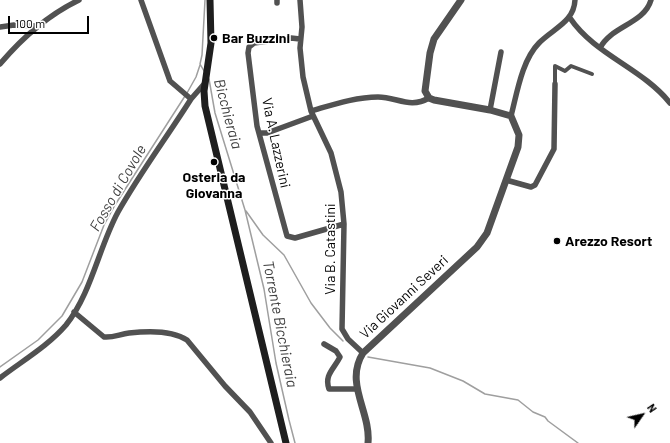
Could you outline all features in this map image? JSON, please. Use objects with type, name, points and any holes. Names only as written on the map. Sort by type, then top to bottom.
[{"type":"main road","points":[[210,0],[211,43],[205,83],[205,106],[286,443]]},
{"type":"street","points":[[0,64],[9,53],[38,26],[64,7],[79,0]]},
{"type":"street","points":[[141,0],[170,81],[189,98]]},
{"type":"street","name":"Via B. Catastini","points":[[300,0],[302,27],[300,39],[303,77],[312,114],[331,153],[341,192],[344,224],[342,329],[348,339],[363,353]]},
{"type":"street","points":[[429,98],[425,91],[425,85],[434,39],[461,0]]},
{"type":"street","points":[[260,133],[267,133],[335,104],[377,97],[414,104],[429,98],[490,110],[511,116],[532,50],[570,18],[574,10],[575,0]]},
{"type":"street","points":[[600,48],[609,36],[644,12],[651,0]]},
{"type":"street","points":[[570,18],[583,33],[600,48],[638,74],[670,103]]},
{"type":"street","points":[[0,27],[14,25],[38,26]]},
{"type":"street","name":"Via A. Lazzerini","points":[[300,39],[292,38],[254,43],[249,47],[248,53],[254,102],[261,144],[287,236],[295,238],[344,224]]},
{"type":"street","points":[[490,110],[502,52]]},
{"type":"street","points":[[506,180],[531,187],[535,185],[554,149],[555,66],[565,71],[571,66],[592,74]]},
{"type":"street","points":[[0,378],[53,339],[66,324],[74,312],[118,212],[189,98],[205,83]]},
{"type":"street","name":"Via Giovanni Severi","points":[[368,443],[366,425],[357,389],[356,366],[363,353],[477,247],[487,233],[519,140],[511,116]]},
{"type":"street","points":[[74,312],[104,337],[110,338],[127,333],[148,332],[181,336],[187,340],[225,386],[250,412],[271,443]]},
{"type":"street","points":[[324,344],[336,352],[340,358],[329,372],[329,388],[357,389]]},
{"type":"waterway","name":"Bicchieraia","points":[[204,71],[200,64],[202,55],[205,0]]},
{"type":"waterway","name":"Fosso di Covole","points":[[187,93],[196,77],[200,65]]},
{"type":"waterway","name":"Torrente Bicchieraia","points":[[209,79],[215,113],[245,210],[264,289],[276,363],[295,443]]},
{"type":"waterway","name":"Fosso di Covole","points":[[0,367],[38,340],[62,316],[82,282],[104,225],[115,205],[185,96]]},
{"type":"waterway","points":[[246,211],[263,235],[284,255],[311,303],[330,328],[343,341]]},
{"type":"waterway","points":[[368,357],[430,368],[463,381],[485,394],[518,400],[533,412],[545,417],[548,421],[578,443]]},
{"type":"place","name":"Bar Buzzini","points":[[214,38]]},
{"type":"place","name":"Osteria da Giovanna","points":[[214,162]]},
{"type":"place","name":"Arezzo Resort","points":[[557,241]]}]
